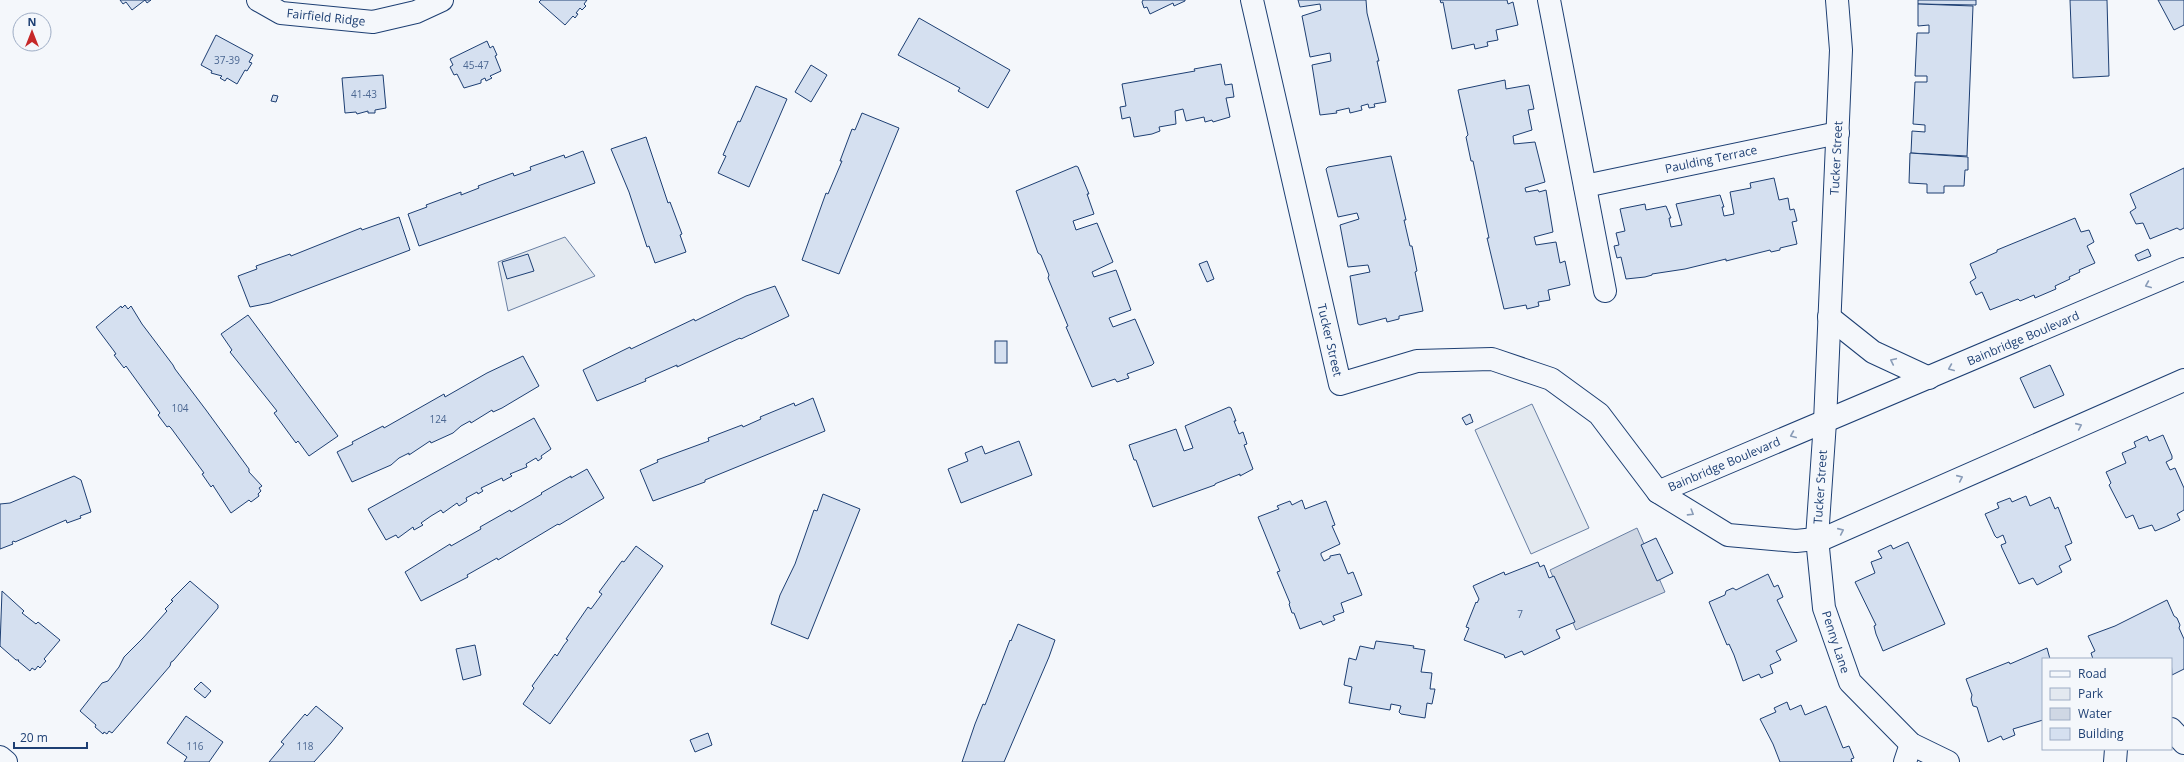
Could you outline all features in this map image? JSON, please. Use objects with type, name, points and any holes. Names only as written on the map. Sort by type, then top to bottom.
[{"type":"street","name":"Fairfield Ridge","points":[[258,0],[281,13],[373,22],[416,12],[442,0]]},
{"type":"street","name":"Tucker Street","points":[[1252,0],[1340,384],[1417,361],[1492,359],[1551,379],[1599,414],[1658,492]]},
{"type":"street","points":[[1549,0],[1605,291]]},
{"type":"street","name":"Tucker Street","points":[[1817,538],[1825,422],[1838,132],[1841,50],[1837,0]]},
{"type":"street","name":"Paulding Terrace","points":[[1585,186],[1838,132]]},
{"type":"street","name":"Bainbridge Boulevard","points":[[1658,492],[2184,269]]},
{"type":"street","points":[[1829,316],[1873,352],[1929,378]]},
{"type":"street","name":"Bainbridge Boulevard","points":[[1658,492],[1728,535],[1796,541],[1825,538],[2184,380]]},
{"type":"street","name":"Penny Lane","points":[[1817,538],[1824,608],[1850,682],[1908,753],[1948,762]]},
{"type":"street","points":[[2172,730],[2184,743]]},
{"type":"street","points":[[2115,762],[2116,750]]},
{"type":"street","points":[[0,757],[6,762]]},
{"type":"green space","points":[[565,237],[595,276],[508,311],[498,262]]},
{"type":"green space","points":[[1532,404],[1589,528],[1531,554],[1475,430]]},
{"type":"water","points":[[1637,528],[1665,592],[1576,630],[1550,570]]},
{"type":"building","points":[[120,0],[145,0],[132,10],[126,2],[123,4]]},
{"type":"building","points":[[541,0],[587,0],[584,4],[586,6],[582,10],[580,8],[576,13],[578,14],[575,18],[573,16],[565,25],[539,2]]},
{"type":"building","points":[[1143,0],[1185,1],[1174,6],[1173,3],[1150,14],[1147,7],[1144,8],[1142,2]]},
{"type":"building","points":[[1298,0],[1366,0],[1367,13],[1379,61],[1377,61],[1386,102],[1374,104],[1375,107],[1369,108],[1368,104],[1361,106],[1362,110],[1350,113],[1349,108],[1336,111],[1337,113],[1320,115],[1312,65],[1331,61],[1330,53],[1310,57],[1302,16],[1321,10],[1320,4],[1300,7]]},
{"type":"building","points":[[1440,0],[1507,0],[1508,4],[1513,2],[1518,25],[1496,30],[1498,40],[1487,42],[1488,46],[1475,49],[1474,44],[1452,49],[1443,2],[1441,3]]},
{"type":"building","points":[[1918,0],[1976,0],[1976,5],[1918,4]]},
{"type":"building","points":[[2070,0],[2107,0],[2109,76],[2073,78]]},
{"type":"building","points":[[2158,0],[2184,0],[2184,25],[2174,30]]},
{"type":"building","points":[[1918,4],[1973,6],[1967,156],[1911,153],[1912,131],[1925,132],[1925,125],[1913,124],[1915,82],[1927,82],[1927,76],[1915,76],[1917,33],[1929,33],[1929,25],[1918,26]]},
{"type":"building","points":[[919,18],[1010,70],[988,108],[958,91],[960,88],[898,55]]},
{"type":"building","points":[[216,35],[253,55],[249,62],[252,63],[247,71],[245,70],[237,84],[227,78],[225,81],[220,78],[222,76],[211,73],[212,71],[201,65]]},
{"type":"building","points":[[487,41],[490,48],[493,46],[501,71],[490,76],[492,78],[486,81],[485,78],[481,80],[481,83],[464,88],[457,74],[454,75],[450,67],[453,65],[450,59]]},
{"type":"building","points":[[1221,64],[1225,85],[1232,84],[1234,97],[1226,98],[1230,117],[1213,122],[1212,120],[1205,122],[1204,117],[1186,121],[1183,109],[1175,111],[1176,124],[1159,127],[1160,131],[1152,134],[1134,137],[1130,117],[1122,119],[1120,107],[1126,106],[1122,84],[1195,71],[1194,69]]},
{"type":"building","points":[[811,65],[827,75],[811,102],[795,92]]},
{"type":"building","points":[[383,75],[386,108],[375,110],[375,113],[368,113],[368,111],[357,114],[356,112],[345,113],[342,78]]},
{"type":"building","points":[[1505,80],[1506,89],[1529,85],[1534,109],[1528,110],[1532,130],[1513,136],[1514,144],[1535,142],[1545,182],[1525,188],[1526,192],[1538,190],[1539,192],[1546,190],[1553,232],[1534,237],[1536,245],[1556,242],[1560,263],[1565,261],[1570,285],[1548,290],[1550,300],[1538,302],[1539,306],[1527,309],[1526,305],[1504,309],[1487,238],[1489,238],[1473,161],[1471,161],[1466,137],[1468,135],[1458,90]]},
{"type":"building","points":[[756,86],[787,99],[749,187],[718,173],[726,156],[723,155]]},
{"type":"building","points":[[273,95],[278,96],[276,102],[271,101]]},
{"type":"building","points":[[862,113],[899,128],[839,274],[802,260],[826,193],[828,194],[842,161],[840,161],[852,129],[855,130]]},
{"type":"building","points":[[646,137],[668,203],[670,202],[682,234],[680,235],[686,252],[655,263],[649,246],[647,247],[629,192],[611,149]]},
{"type":"building","points":[[583,151],[595,183],[419,246],[408,214],[427,207],[426,205],[461,192],[461,195],[479,188],[478,186],[513,173],[514,176],[531,170],[530,167],[564,155],[565,158]]},
{"type":"building","points":[[1910,153],[1968,157],[1968,170],[1965,170],[1964,186],[1944,186],[1944,193],[1927,193],[1927,184],[1909,183]]},
{"type":"building","points":[[1391,156],[1406,220],[1404,220],[1410,246],[1412,246],[1417,271],[1415,272],[1423,311],[1399,316],[1399,319],[1387,322],[1386,318],[1360,325],[1358,324],[1350,276],[1370,272],[1368,265],[1348,267],[1340,225],[1359,219],[1357,213],[1338,217],[1326,169],[1328,167]]},
{"type":"building","points":[[1076,166],[1078,167],[1089,194],[1087,194],[1094,214],[1073,221],[1076,230],[1097,223],[1113,262],[1092,272],[1094,277],[1116,270],[1131,310],[1109,318],[1113,327],[1135,319],[1154,363],[1127,374],[1129,378],[1117,382],[1115,379],[1092,387],[1066,327],[1068,326],[1048,278],[1049,275],[1041,255],[1038,253],[1016,191]]},
{"type":"building","points":[[2184,168],[2184,228],[2180,230],[2177,228],[2150,239],[2143,223],[2136,224],[2130,212],[2136,208],[2130,194]]},
{"type":"building","points":[[1774,178],[1779,200],[1788,198],[1790,210],[1794,209],[1797,221],[1792,222],[1797,244],[1771,252],[1770,250],[1726,261],[1726,259],[1685,269],[1652,274],[1645,277],[1626,279],[1621,257],[1617,258],[1614,246],[1619,245],[1616,233],[1625,231],[1620,209],[1645,204],[1646,210],[1666,206],[1671,218],[1669,218],[1671,227],[1682,225],[1676,204],[1720,195],[1724,207],[1722,207],[1724,216],[1734,214],[1730,192],[1751,188],[1750,183]]},
{"type":"building","points":[[399,217],[410,250],[270,303],[250,307],[238,276],[257,269],[256,266],[290,254],[291,256],[361,228],[362,230]]},
{"type":"building","points":[[2075,218],[2081,232],[2089,230],[2094,242],[2087,246],[2095,263],[2079,270],[2080,272],[2069,277],[2070,279],[2055,286],[2056,289],[2035,298],[2034,295],[2020,301],[2018,299],[1990,310],[1982,292],[1976,295],[1970,282],[1976,278],[1970,264],[1997,252],[1997,250]]},
{"type":"building","points":[[2148,249],[2151,256],[2138,261],[2135,255]]},
{"type":"building","points":[[528,254],[534,271],[507,279],[502,262]]},
{"type":"building","points":[[1207,261],[1214,279],[1207,282],[1199,264]]},
{"type":"building","points":[[775,286],[789,316],[741,339],[740,338],[677,367],[677,365],[645,379],[646,381],[597,401],[583,370],[630,347],[631,349],[694,319],[695,321],[746,296]]},
{"type":"building","points":[[125,305],[128,309],[131,306],[142,324],[249,469],[249,472],[262,486],[259,488],[261,491],[258,494],[259,496],[251,502],[249,500],[231,513],[213,485],[211,487],[202,474],[204,473],[171,428],[169,426],[167,427],[158,415],[160,413],[126,366],[124,368],[114,355],[116,354],[96,327],[121,306],[122,308]]},
{"type":"building","points":[[248,315],[338,436],[309,456],[298,441],[296,443],[274,413],[277,411],[230,352],[232,350],[221,334]]},
{"type":"building","points":[[995,341],[1007,341],[1007,363],[995,363]]},
{"type":"building","points":[[523,356],[539,386],[502,408],[493,412],[492,410],[471,423],[470,421],[453,433],[431,443],[430,441],[409,455],[409,453],[399,458],[391,465],[352,482],[337,452],[353,444],[352,442],[383,426],[384,428],[444,394],[445,397],[487,373]]},
{"type":"building","points":[[2050,365],[2064,395],[2034,408],[2020,378]]},
{"type":"building","points":[[813,398],[825,431],[705,480],[705,482],[653,501],[640,470],[658,462],[657,460],[709,441],[708,438],[742,425],[743,427],[761,419],[760,417],[794,403],[795,406]]},
{"type":"building","points":[[1229,407],[1231,408],[1236,421],[1234,421],[1239,434],[1243,432],[1247,444],[1244,445],[1253,469],[1240,476],[1240,474],[1215,485],[1153,507],[1129,445],[1176,429],[1184,451],[1193,448],[1185,426]]},
{"type":"building","points":[[1470,414],[1473,422],[1466,425],[1462,418]]},
{"type":"building","points":[[534,418],[551,449],[541,456],[542,458],[538,461],[536,458],[526,464],[527,467],[510,474],[512,476],[503,481],[502,478],[481,488],[483,491],[478,494],[477,492],[466,498],[467,501],[459,506],[457,503],[443,513],[441,510],[421,523],[423,525],[414,530],[413,527],[398,538],[396,535],[386,540],[368,509]]},
{"type":"building","points":[[2163,435],[2172,456],[2172,459],[2166,462],[2170,470],[2175,468],[2184,488],[2184,510],[2177,514],[2180,520],[2165,527],[2155,531],[2152,525],[2139,529],[2133,515],[2126,518],[2109,485],[2111,483],[2106,472],[2126,463],[2122,453],[2136,447],[2134,442],[2147,436],[2149,441]]},
{"type":"building","points":[[1019,441],[1032,475],[961,503],[948,469],[968,461],[965,453],[982,446],[985,454]]},
{"type":"building","points":[[587,469],[604,498],[498,560],[497,558],[467,575],[468,577],[421,601],[405,572],[450,544],[451,546],[481,529],[480,527],[510,510],[511,512],[571,476],[571,478]]},
{"type":"building","points":[[74,476],[81,480],[91,512],[80,516],[81,518],[67,523],[66,520],[15,542],[14,541],[12,542],[13,544],[0,549],[0,504],[10,503]]},
{"type":"building","points":[[823,494],[860,509],[808,639],[771,624],[780,595],[795,564],[814,510],[817,511]]},
{"type":"building","points":[[2026,496],[2030,506],[2050,497],[2055,509],[2058,507],[2072,543],[2065,546],[2071,560],[2059,566],[2062,572],[2037,585],[2033,578],[2019,584],[2001,545],[2006,543],[2003,535],[1997,538],[1995,536],[1985,514],[1999,508],[1997,503],[2010,498],[2012,502]]},
{"type":"building","points":[[1302,500],[1305,509],[1326,501],[1335,525],[1332,526],[1340,544],[1321,553],[1321,555],[1324,561],[1330,558],[1330,556],[1340,554],[1348,574],[1353,572],[1362,595],[1341,603],[1344,612],[1333,616],[1335,620],[1323,625],[1321,621],[1300,629],[1294,613],[1292,613],[1290,603],[1277,572],[1280,571],[1258,517],[1279,509],[1277,506],[1290,501],[1292,505]]},
{"type":"building","points":[[1656,538],[1673,573],[1657,581],[1641,545]]},
{"type":"building","points":[[1908,542],[1945,624],[1883,651],[1876,634],[1874,626],[1876,625],[1855,582],[1875,573],[1871,562],[1882,558],[1878,551],[1891,545],[1893,549]]},
{"type":"building","points":[[636,546],[663,566],[550,724],[523,704],[534,688],[532,686],[555,654],[557,656],[568,640],[566,639],[588,607],[591,609],[602,594],[599,592],[622,561],[624,562]]},
{"type":"building","points":[[1538,562],[1540,567],[1544,565],[1549,578],[1554,576],[1575,622],[1556,630],[1560,638],[1524,655],[1522,651],[1505,658],[1504,655],[1464,640],[1469,628],[1466,627],[1476,602],[1477,603],[1479,599],[1473,586],[1504,572],[1505,575]]},
{"type":"building","points":[[1768,574],[1774,587],[1778,585],[1783,597],[1777,600],[1797,641],[1776,651],[1781,660],[1770,665],[1773,673],[1761,678],[1759,674],[1743,681],[1734,655],[1729,644],[1727,645],[1709,602],[1725,595],[1726,591],[1733,588],[1736,590]]},
{"type":"building","points":[[190,581],[218,605],[218,608],[112,733],[109,731],[107,734],[104,732],[103,734],[95,727],[96,725],[80,711],[102,683],[108,681],[119,667],[124,657],[167,611],[165,609],[173,601],[171,600]]},
{"type":"building","points":[[2,591],[24,611],[22,613],[36,624],[38,622],[60,640],[44,659],[46,661],[40,668],[38,666],[35,670],[32,668],[30,671],[18,661],[19,660],[16,660],[0,646]]},
{"type":"building","points":[[2167,600],[2174,616],[2177,618],[2180,625],[2179,628],[2184,639],[2184,669],[2172,675],[2172,658],[2093,658],[2091,653],[2095,651],[2088,636],[2115,626]]},
{"type":"building","points":[[1018,624],[1055,640],[1049,657],[1004,762],[962,762],[983,704],[985,705],[1010,640],[1011,641]]},
{"type":"building","points":[[1376,641],[1414,646],[1413,648],[1425,650],[1421,672],[1432,673],[1430,689],[1435,689],[1432,704],[1427,703],[1425,718],[1401,714],[1399,712],[1401,706],[1391,704],[1390,710],[1349,703],[1352,687],[1344,685],[1349,658],[1356,660],[1360,646],[1374,649]]},
{"type":"building","points":[[475,645],[481,675],[463,680],[456,649]]},
{"type":"building","points":[[2047,648],[2050,658],[2042,658],[2042,720],[2013,729],[2015,735],[2003,740],[2001,736],[1988,742],[1977,707],[1973,706],[1971,699],[1972,695],[1966,679],[2009,662],[2010,664]]},
{"type":"building","points":[[201,682],[211,691],[205,698],[194,689]]},
{"type":"building","points":[[1787,702],[1790,710],[1801,705],[1805,715],[1826,706],[1843,748],[1849,746],[1854,758],[1851,759],[1852,762],[1780,762],[1773,744],[1760,719],[1776,712],[1774,708]]},
{"type":"building","points":[[316,706],[343,728],[331,743],[314,762],[269,762],[284,744],[281,742],[305,714],[307,716]]},
{"type":"building","points":[[186,716],[223,742],[209,762],[184,762],[187,757],[167,743]]},
{"type":"building","points":[[708,733],[712,745],[695,752],[690,740]]}]
